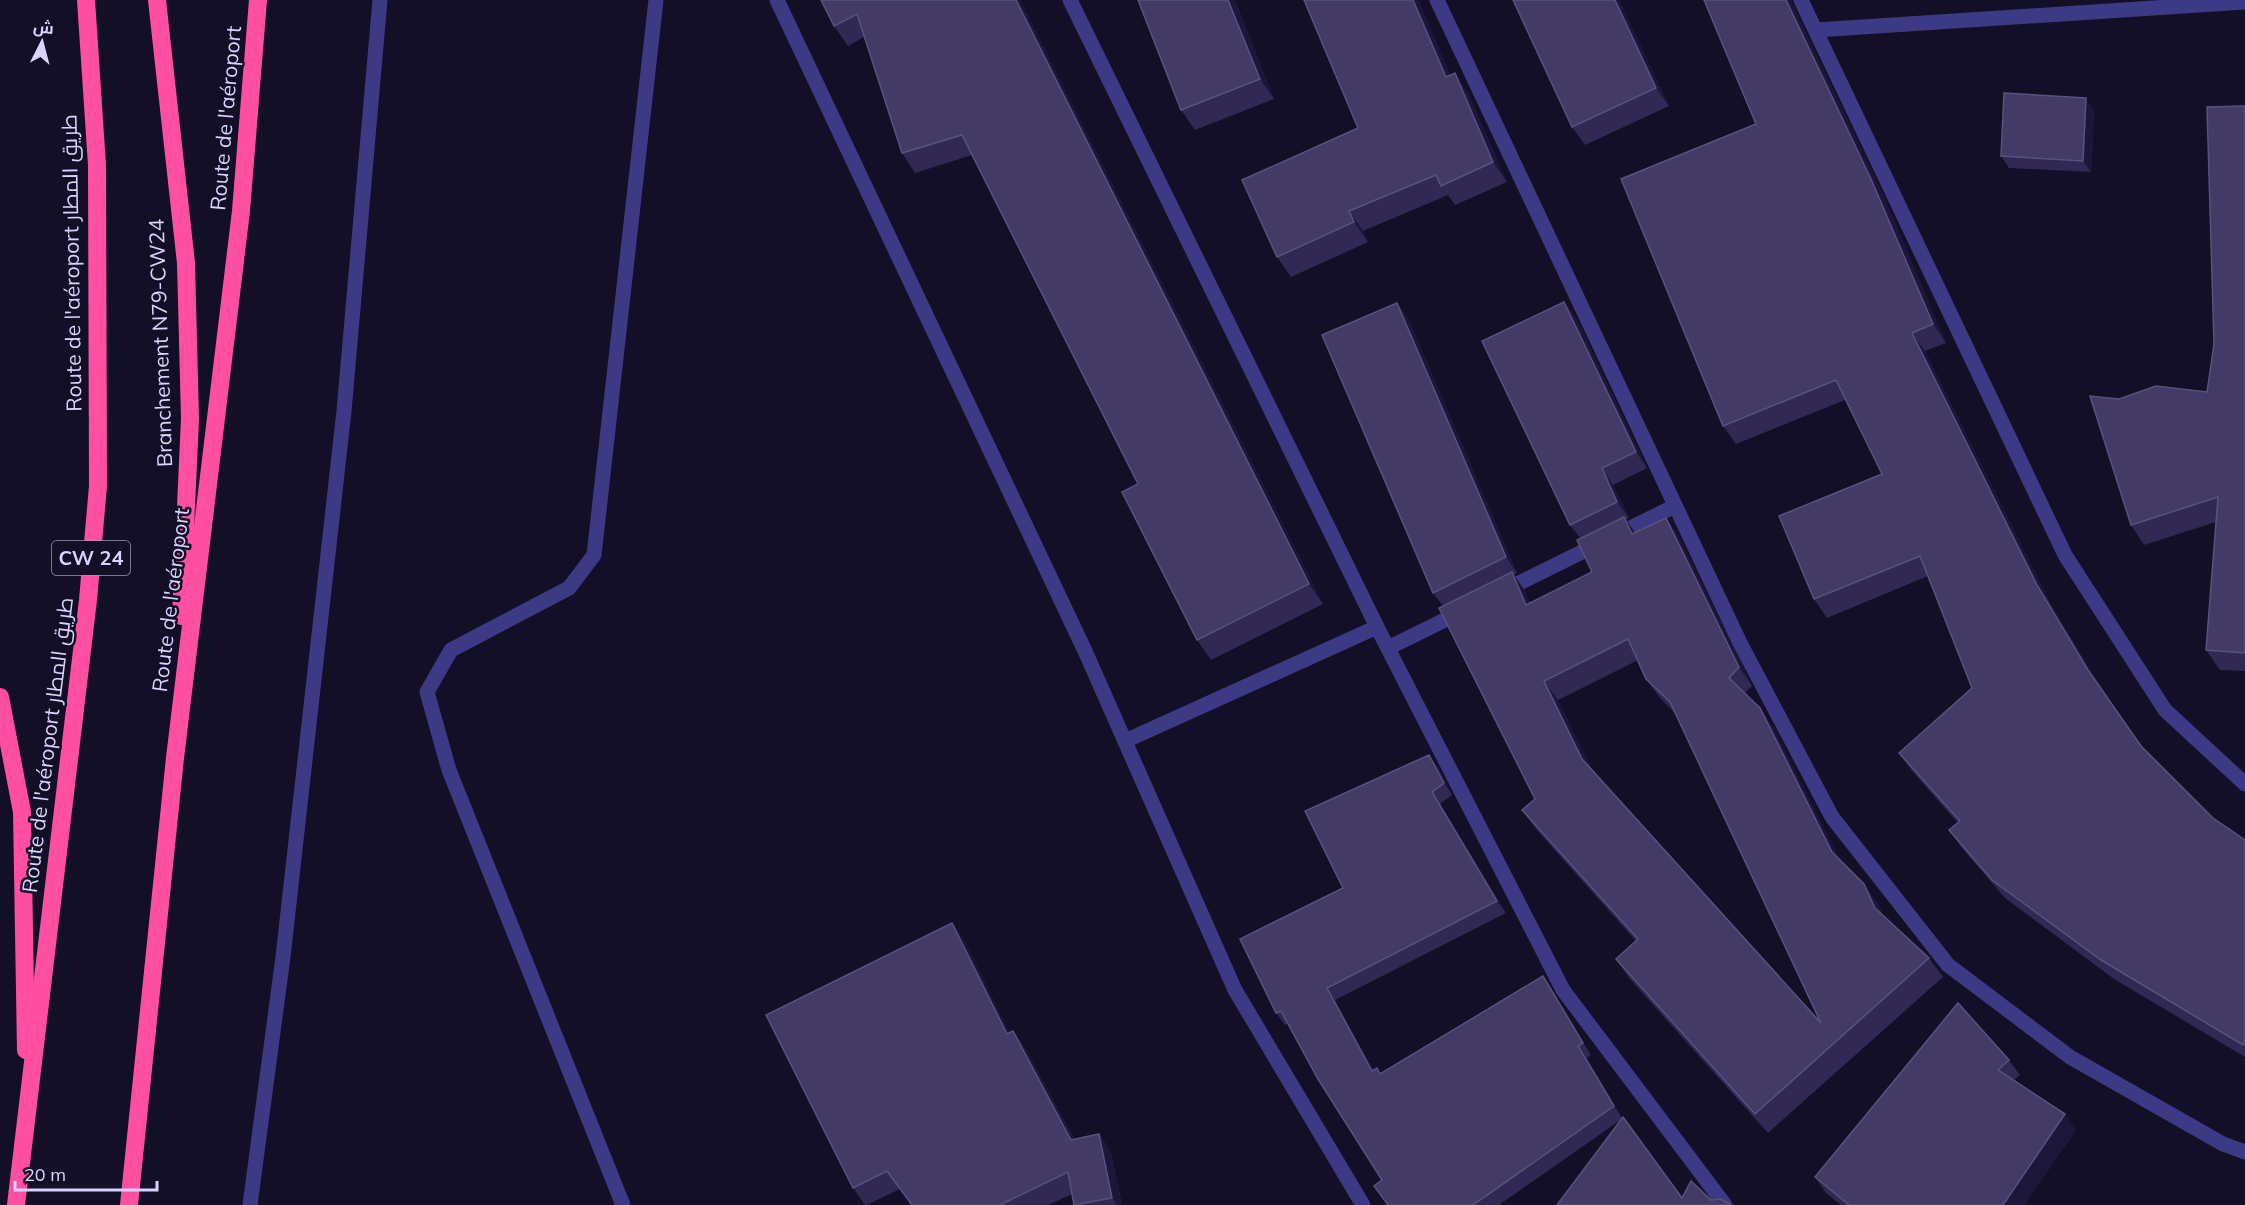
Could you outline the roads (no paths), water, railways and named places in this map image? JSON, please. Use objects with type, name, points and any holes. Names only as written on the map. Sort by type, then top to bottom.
[{"type":"highway","name":"Route de l'aéroport طريق المطار","points":[[16,1205],[88,600],[98,486],[97,165],[86,0]]},
{"type":"highway","name":"Branchement N79-CW24","points":[[157,0],[186,263],[190,419],[175,758]]},
{"type":"highway","name":"Route de l'aéroport","points":[[129,1205],[175,758],[241,211],[258,0]]},
{"type":"highway","points":[[0,697],[22,812],[27,1112]]},
{"type":"street","points":[[250,1205],[283,957],[344,411],[380,0]]},
{"type":"street","points":[[623,1205],[449,770],[427,692],[451,650],[568,588],[594,555],[656,0]]},
{"type":"street","points":[[777,0],[1125,741],[1235,990],[1363,1205]]},
{"type":"street","points":[[1071,0],[1377,627],[1563,990],[1725,1205]]},
{"type":"street","points":[[1437,0],[1740,643],[1832,817],[1948,965],[2070,1057],[2223,1144],[2245,1152]]},
{"type":"street","points":[[1802,0],[2065,555],[2165,710],[2245,784]]},
{"type":"street","points":[[1816,30],[2245,2]]},
{"type":"street","points":[[1388,648],[1675,506]]},
{"type":"street","points":[[1125,741],[1377,627]]}]
